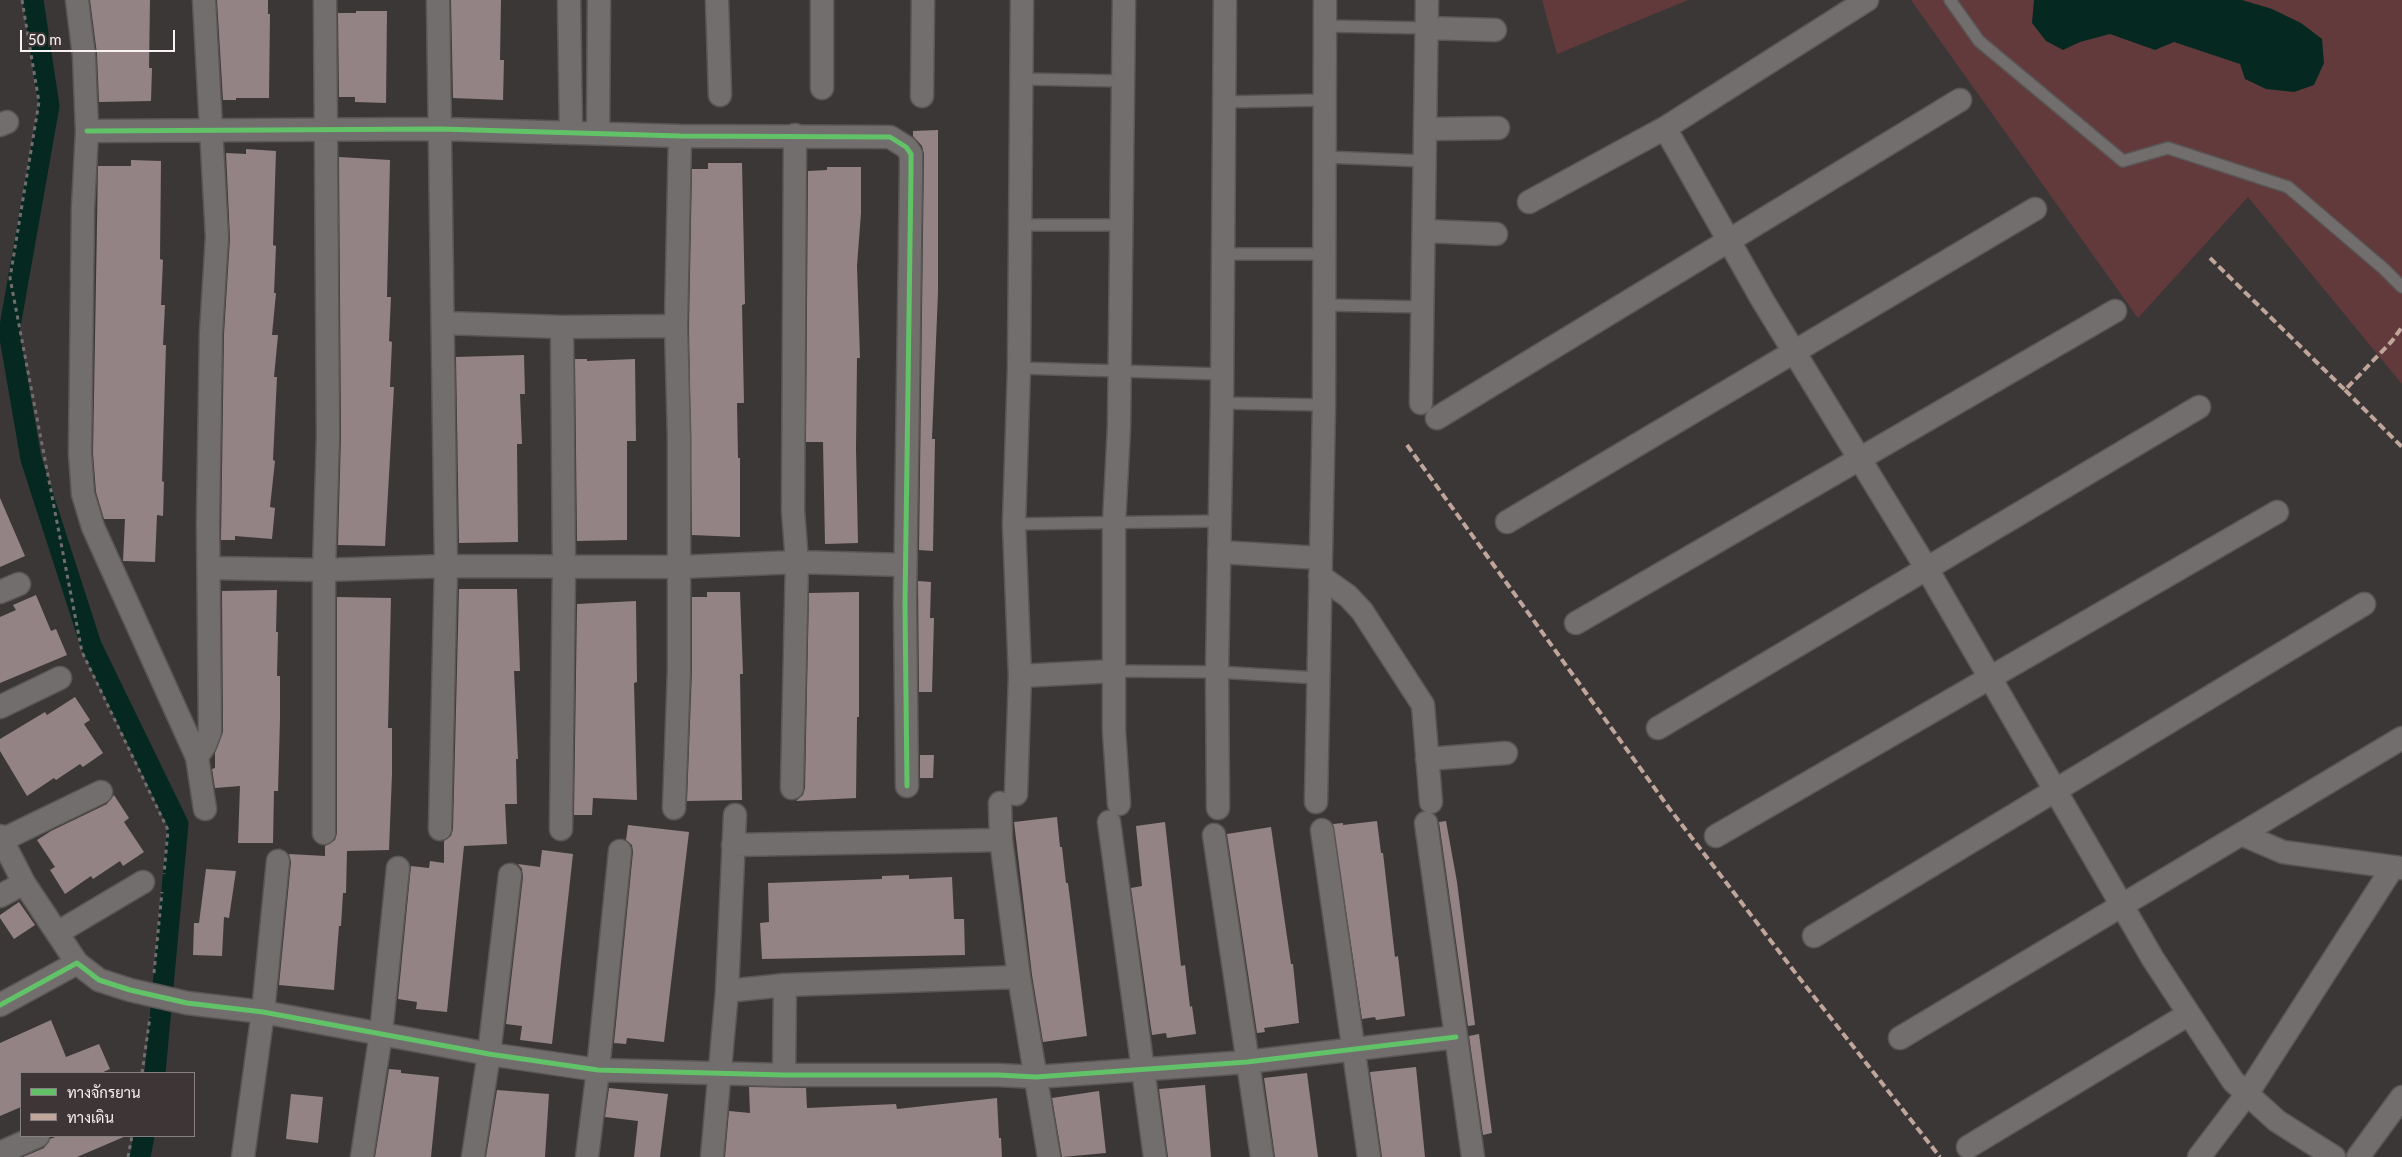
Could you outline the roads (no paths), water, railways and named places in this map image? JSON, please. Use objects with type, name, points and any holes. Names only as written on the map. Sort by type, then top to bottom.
[{"type":"street","points":[[71,0],[84,56],[87,131],[83,208],[80,454],[83,494],[93,527],[197,757],[205,809]]},
{"type":"street","points":[[197,757],[205,746],[210,732],[211,333],[217,238],[204,0]]},
{"type":"street","points":[[324,833],[324,570],[328,436],[325,0]]},
{"type":"street","points":[[438,0],[446,566],[440,830]]},
{"type":"street","points":[[569,0],[571,133]]},
{"type":"street","points":[[598,133],[599,0]]},
{"type":"street","points":[[717,0],[720,95]]},
{"type":"street","points":[[822,0],[822,88]]},
{"type":"street","points":[[922,0],[922,96]]},
{"type":"street","points":[[1022,0],[1019,368],[1014,524],[1020,676],[1008,798],[1001,840],[1019,977],[1049,1157]]},
{"type":"street","points":[[1124,0],[1123,225],[1114,523],[1114,813],[1142,1070],[1156,1157]]},
{"type":"street","points":[[1218,808],[1216,672],[1224,254],[1225,0]]},
{"type":"street","points":[[1316,802],[1324,405],[1325,0]]},
{"type":"street","points":[[1427,0],[1424,307],[1429,411],[1729,240],[1960,100]]},
{"type":"street","points":[[1529,202],[1665,128],[1866,0]]},
{"type":"street","points":[[1426,28],[1495,30]]},
{"type":"street","points":[[1426,129],[1498,128]]},
{"type":"street","points":[[1665,128],[1794,352],[1927,569],[2153,959],[2233,1081],[2277,1121],[2334,1157]]},
{"type":"street","points":[[87,131],[441,129],[680,136],[795,135],[890,137],[906,146],[911,154],[905,565],[907,786]]},
{"type":"street","points":[[792,788],[797,562],[793,511],[795,135]]},
{"type":"street","points":[[674,808],[679,670],[680,567],[676,326],[680,136]]},
{"type":"street","points":[[1507,522],[2035,209]]},
{"type":"street","points":[[1425,230],[1496,234]]},
{"type":"street","points":[[1576,623],[2115,311]]},
{"type":"street","points":[[444,324],[562,327],[676,326]]},
{"type":"street","points":[[561,829],[564,566],[562,327]]},
{"type":"street","points":[[1658,728],[2199,407]]},
{"type":"street","points":[[1716,836],[2277,512]]},
{"type":"street","points":[[1219,552],[1320,567],[1362,611],[1423,705],[1429,812],[1456,1037],[1474,1157]]},
{"type":"street","points":[[210,568],[324,570],[446,566],[680,567],[797,562],[905,565]]},
{"type":"street","points":[[1814,936],[2364,604]]},
{"type":"street","points":[[1020,676],[1115,671]]},
{"type":"street","points":[[0,707],[60,678]]},
{"type":"street","points":[[1900,1038],[2402,738]]},
{"type":"street","points":[[1427,758],[1506,753]]},
{"type":"street","points":[[101,792],[1,838],[24,883],[77,963],[99,980],[130,990],[187,1003],[263,1012],[381,1032],[489,1054],[598,1070],[784,1075],[998,1075],[1036,1077],[1248,1062],[1456,1037]]},
{"type":"street","points":[[712,1157],[727,991],[735,815]]},
{"type":"street","points":[[1322,830],[1355,1049],[1369,1157]]},
{"type":"street","points":[[2199,1157],[2247,1094],[2397,868],[2283,852],[2241,834]]},
{"type":"street","points":[[1214,835],[1262,1157]]},
{"type":"street","points":[[733,845],[1001,840]]},
{"type":"street","points":[[587,1157],[598,1070],[620,851]]},
{"type":"street","points":[[243,1157],[263,1012],[278,860]]},
{"type":"street","points":[[362,1157],[381,1032],[398,868]]},
{"type":"street","points":[[473,1157],[489,1054],[510,874]]},
{"type":"street","points":[[57,933],[143,882]]},
{"type":"street","points":[[0,896],[24,883]]},
{"type":"street","points":[[0,1005],[77,963]]},
{"type":"street","points":[[727,991],[785,985],[1019,977]]},
{"type":"street","points":[[784,1075],[785,985]]},
{"type":"street","points":[[1968,1147],[2189,1014]]},
{"type":"street","points":[[2358,1157],[2402,1097]]},
{"type":"street","points":[[0,1153],[36,1137]]},
{"type":"lane","points":[[1950,0],[1979,41],[2123,161],[2168,148],[2288,186],[2384,269],[2402,287]]},
{"type":"lane","points":[[1325,26],[1426,28]]},
{"type":"lane","points":[[1021,79],[1124,81]]},
{"type":"lane","points":[[1224,102],[1325,100]]},
{"type":"lane","points":[[1325,156],[1425,161]]},
{"type":"lane","points":[[1020,225],[1123,225]]},
{"type":"lane","points":[[1224,254],[1325,254]]},
{"type":"lane","points":[[1324,305],[1424,307]]},
{"type":"lane","points":[[1019,368],[1221,374]]},
{"type":"lane","points":[[1222,402],[1324,405]]},
{"type":"lane","points":[[1014,524],[1219,521]]},
{"type":"lane","points":[[1115,671],[1216,672],[1318,678]]},
{"type":"waterway","points":[[33,0],[49,106],[9,332],[31,459],[91,645],[178,824],[155,1072]]},
{"type":"waterway","points":[[140,1157],[144,1137]]}]
